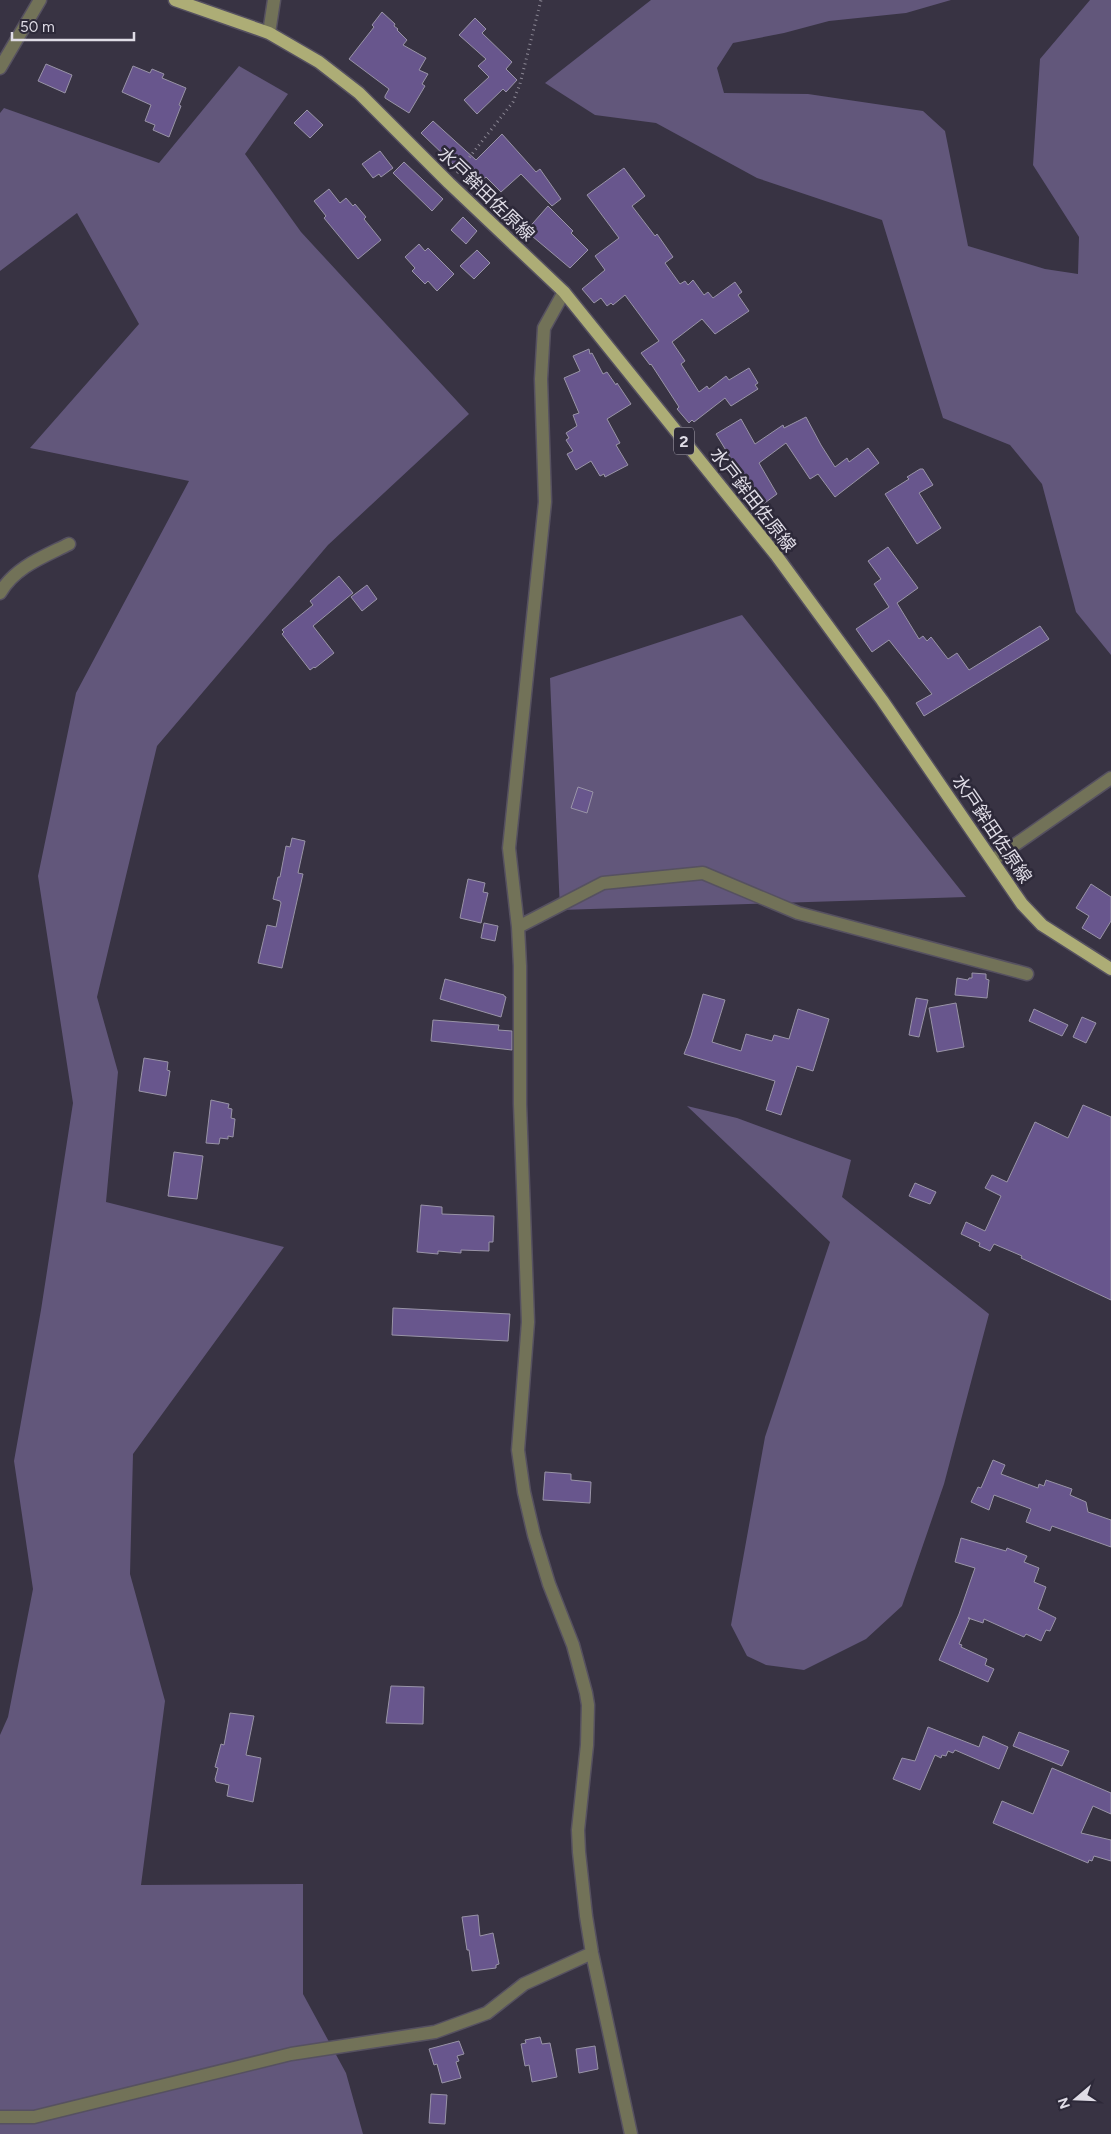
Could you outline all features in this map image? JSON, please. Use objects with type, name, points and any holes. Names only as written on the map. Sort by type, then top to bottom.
[{"type":"main road","name":"水戸鉾田佐原線","points":[[175,0],[269,33],[319,62],[359,93],[449,183],[564,292],[776,555],[882,700],[1022,904],[1042,925],[1111,969]]},
{"type":"street","points":[[0,68],[40,0]]},
{"type":"street","points":[[269,33],[274,0]]},
{"type":"street","points":[[564,292],[544,328],[541,379],[545,502],[509,848],[518,927],[522,1017],[520,1104],[528,1322],[518,1450],[524,1492],[534,1536],[549,1584],[573,1646],[586,1692],[588,1705],[587,1745],[579,1825],[579,1852],[592,1953],[631,2134]]},
{"type":"street","points":[[0,593],[17,572],[69,544]]},
{"type":"street","points":[[993,860],[1111,778]]},
{"type":"street","points":[[518,927],[603,883],[703,873],[798,913],[1027,974]]},
{"type":"street","points":[[0,2117],[34,2117],[291,2054],[435,2032],[487,2013],[524,1984],[592,1953]]},
{"type":"path","points":[[449,183],[513,102],[520,84],[541,0]]},
{"type":"shaded area","points":[[651,0],[951,0],[906,13],[829,21],[784,33],[733,43],[717,68],[724,93],[808,94],[923,111],[945,131],[968,246],[1045,269],[1078,274],[1079,237],[1033,165],[1040,59],[1090,0],[1111,0],[1111,655],[1076,612],[1042,484],[1010,445],[943,418],[882,220],[757,178],[656,123],[595,115],[545,83]]},
{"type":"shaded area","points":[[239,66],[288,94],[245,154],[301,232],[469,414],[328,545],[157,746],[97,997],[118,1072],[106,1202],[284,1247],[133,1454],[130,1574],[165,1701],[141,1885],[303,1884],[303,1994],[346,2073],[363,2134],[0,2134],[0,1735],[8,1717],[33,1589],[14,1461],[41,1310],[73,1103],[38,876],[76,693],[189,481],[30,448],[139,324],[77,213],[0,271],[0,113],[4,108],[159,163]]},
{"type":"shaded area","points":[[742,615],[966,897],[560,910],[550,678]]},
{"type":"shaded area","points":[[687,1106],[737,1118],[851,1160],[842,1197],[989,1314],[944,1484],[902,1606],[866,1639],[804,1670],[766,1665],[747,1656],[731,1625],[765,1437],[830,1242]]},
{"type":"building","points":[[382,12],[395,24],[394,26],[397,30],[407,40],[403,45],[426,58],[419,70],[428,74],[422,84],[425,86],[409,113],[385,98],[389,89],[349,59],[374,27],[372,25]]},
{"type":"building","points":[[475,18],[486,29],[482,33],[512,62],[506,69],[517,80],[506,92],[503,89],[477,114],[464,100],[489,77],[478,66],[486,59],[459,35]]},
{"type":"building","points":[[46,64],[72,75],[65,93],[38,81]]},
{"type":"building","points":[[133,66],[150,73],[152,69],[164,74],[162,78],[186,88],[169,137],[153,130],[155,125],[145,121],[151,105],[122,92]]},
{"type":"building","points":[[307,110],[323,125],[310,138],[294,123]]},
{"type":"building","points":[[433,121],[476,160],[502,134],[536,172],[540,169],[561,199],[552,206],[521,174],[501,192],[486,177],[476,186],[421,133]]},
{"type":"building","points":[[380,151],[393,168],[381,177],[379,174],[373,178],[362,164]]},
{"type":"building","points":[[404,162],[443,199],[432,211],[393,173]]},
{"type":"building","points":[[624,168],[645,196],[632,206],[655,236],[657,234],[673,257],[665,263],[680,284],[685,281],[688,285],[693,280],[704,295],[708,292],[713,298],[735,282],[742,292],[738,295],[749,311],[715,334],[702,319],[672,342],[685,361],[681,364],[699,392],[707,386],[709,389],[726,376],[729,380],[749,368],[758,383],[755,385],[758,389],[731,406],[725,398],[694,422],[692,420],[689,423],[677,409],[679,407],[651,364],[641,353],[659,341],[625,295],[613,305],[611,303],[607,306],[601,298],[594,303],[582,289],[605,270],[595,256],[619,238],[587,195]]},
{"type":"building","points":[[329,189],[340,203],[346,198],[353,206],[355,204],[381,240],[358,259],[324,218],[326,216],[314,201]]},
{"type":"building","points":[[548,206],[573,231],[571,233],[588,250],[570,268],[526,231]]},
{"type":"building","points":[[463,217],[477,231],[466,244],[451,230]]},
{"type":"building","points":[[419,244],[425,251],[428,248],[454,274],[437,291],[428,281],[425,284],[412,271],[415,268],[405,257]]},
{"type":"building","points":[[477,250],[490,263],[474,279],[460,266]]},
{"type":"building","points":[[589,349],[590,354],[592,353],[603,374],[607,372],[631,404],[607,419],[620,443],[616,445],[628,465],[605,477],[604,474],[600,476],[591,461],[576,470],[567,454],[573,451],[566,440],[569,438],[566,433],[577,426],[573,415],[579,413],[564,378],[580,371],[573,356]]},
{"type":"building","points":[[806,417],[835,467],[847,458],[849,462],[868,448],[879,463],[835,497],[818,474],[810,479],[786,443],[759,463],[777,494],[762,505],[736,472],[738,470],[716,434],[741,419],[755,444],[783,425],[784,428]]},
{"type":"building","points":[[923,469],[933,485],[919,493],[941,528],[917,544],[885,494],[909,479],[907,477]]},
{"type":"building","points":[[888,547],[918,588],[897,603],[919,639],[923,636],[927,641],[931,637],[948,659],[957,653],[969,670],[1040,626],[1049,639],[924,716],[916,703],[932,694],[889,640],[872,652],[856,629],[889,607],[874,584],[881,579],[868,561]]},
{"type":"building","points":[[339,576],[353,593],[313,626],[334,653],[310,670],[282,634],[284,632],[282,630],[313,605],[310,601]]},
{"type":"building","points":[[367,585],[377,599],[362,611],[351,597]]},
{"type":"building","points":[[578,787],[593,792],[587,813],[571,808]]},
{"type":"building","points":[[292,838],[305,841],[298,873],[303,874],[282,968],[258,963],[267,925],[276,927],[281,903],[273,899],[278,877],[280,877],[286,846],[290,847]]},
{"type":"building","points":[[468,879],[485,883],[483,892],[488,893],[481,923],[460,918]]},
{"type":"building","points":[[1091,884],[1111,897],[1111,921],[1100,939],[1082,928],[1089,916],[1076,908]]},
{"type":"building","points":[[484,923],[498,926],[495,941],[481,938]]},
{"type":"building","points":[[972,973],[986,974],[986,979],[989,980],[987,998],[955,995],[957,978],[968,980],[972,978]]},
{"type":"building","points":[[445,979],[504,995],[506,997],[501,1017],[440,999]]},
{"type":"building","points":[[703,994],[725,1000],[712,1042],[741,1051],[746,1034],[772,1041],[774,1035],[789,1039],[798,1009],[829,1019],[813,1071],[797,1066],[781,1115],[766,1110],[775,1081],[684,1054]]},
{"type":"building","points":[[916,998],[928,1000],[919,1037],[909,1035]]},
{"type":"building","points":[[956,1003],[964,1047],[937,1052],[929,1008]]},
{"type":"building","points":[[1034,1009],[1068,1025],[1062,1036],[1029,1021]]},
{"type":"building","points":[[1082,1017],[1096,1023],[1086,1043],[1073,1037]]},
{"type":"building","points":[[433,1020],[499,1025],[498,1030],[512,1031],[512,1050],[431,1041]]},
{"type":"building","points":[[144,1058],[168,1062],[167,1070],[170,1071],[166,1096],[139,1091]]},
{"type":"building","points":[[211,1100],[229,1104],[228,1108],[232,1109],[231,1118],[235,1119],[233,1137],[228,1136],[228,1139],[220,1138],[219,1144],[206,1143]]},
{"type":"building","points":[[1083,1105],[1111,1117],[1111,1300],[1021,1258],[1022,1256],[994,1244],[990,1251],[979,1246],[980,1243],[961,1234],[966,1222],[985,1231],[1001,1196],[985,1188],[992,1175],[1007,1182],[1035,1122],[1068,1138]]},
{"type":"building","points":[[174,1152],[203,1156],[197,1199],[168,1196]]},
{"type":"building","points":[[915,1183],[936,1192],[930,1204],[909,1196]]},
{"type":"building","points":[[421,1205],[442,1207],[442,1214],[494,1216],[493,1242],[489,1242],[489,1251],[461,1250],[461,1253],[438,1251],[438,1254],[417,1252]]},
{"type":"building","points":[[393,1308],[510,1314],[508,1341],[392,1335]]},
{"type":"building","points":[[993,1460],[1005,1465],[1001,1474],[1038,1488],[1039,1484],[1044,1486],[1046,1480],[1072,1489],[1070,1495],[1086,1502],[1088,1512],[1111,1520],[1111,1547],[1052,1526],[1050,1531],[1026,1522],[1031,1509],[994,1495],[989,1510],[971,1502],[978,1487],[981,1488]]},
{"type":"building","points":[[545,1472],[571,1474],[571,1480],[591,1482],[590,1503],[543,1500]]},
{"type":"building","points":[[961,1538],[1006,1551],[1007,1548],[1027,1556],[1024,1562],[1039,1568],[1034,1582],[1046,1587],[1038,1609],[1056,1618],[1050,1631],[1046,1630],[1041,1641],[1026,1634],[1024,1637],[984,1619],[983,1623],[970,1619],[959,1644],[962,1645],[961,1647],[987,1659],[985,1665],[994,1669],[988,1682],[939,1660],[959,1614],[975,1568],[955,1562]]},
{"type":"building","points":[[391,1686],[424,1687],[423,1724],[386,1723]]},
{"type":"building","points":[[230,1713],[254,1716],[246,1755],[261,1758],[253,1802],[227,1796],[229,1785],[216,1782],[215,1779],[218,1768],[215,1767],[221,1744],[224,1745]]},
{"type":"building","points":[[928,1727],[979,1747],[983,1736],[1008,1747],[999,1769],[955,1750],[953,1753],[948,1751],[946,1756],[942,1755],[941,1758],[935,1755],[920,1790],[893,1779],[902,1758],[915,1761]]},
{"type":"building","points":[[1019,1732],[1069,1751],[1062,1766],[1013,1746]]},
{"type":"building","points":[[1052,1768],[1111,1793],[1111,1814],[1093,1806],[1081,1833],[1111,1840],[1111,1861],[1094,1856],[1092,1861],[1089,1860],[1088,1863],[993,1823],[1002,1801],[1033,1814]]},
{"type":"building","points":[[478,1915],[480,1936],[493,1933],[499,1964],[496,1965],[496,1968],[472,1971],[462,1917]]},
{"type":"building","points":[[540,2037],[542,2044],[550,2043],[557,2077],[532,2082],[529,2065],[525,2066],[521,2044],[526,2043],[525,2040]]},
{"type":"building","points":[[459,2041],[464,2054],[457,2056],[459,2061],[456,2062],[461,2078],[442,2083],[437,2064],[434,2065],[429,2049]]},
{"type":"building","points":[[595,2046],[598,2069],[579,2073],[576,2049]]},
{"type":"building","points":[[431,2094],[447,2095],[445,2124],[429,2123]]}]
